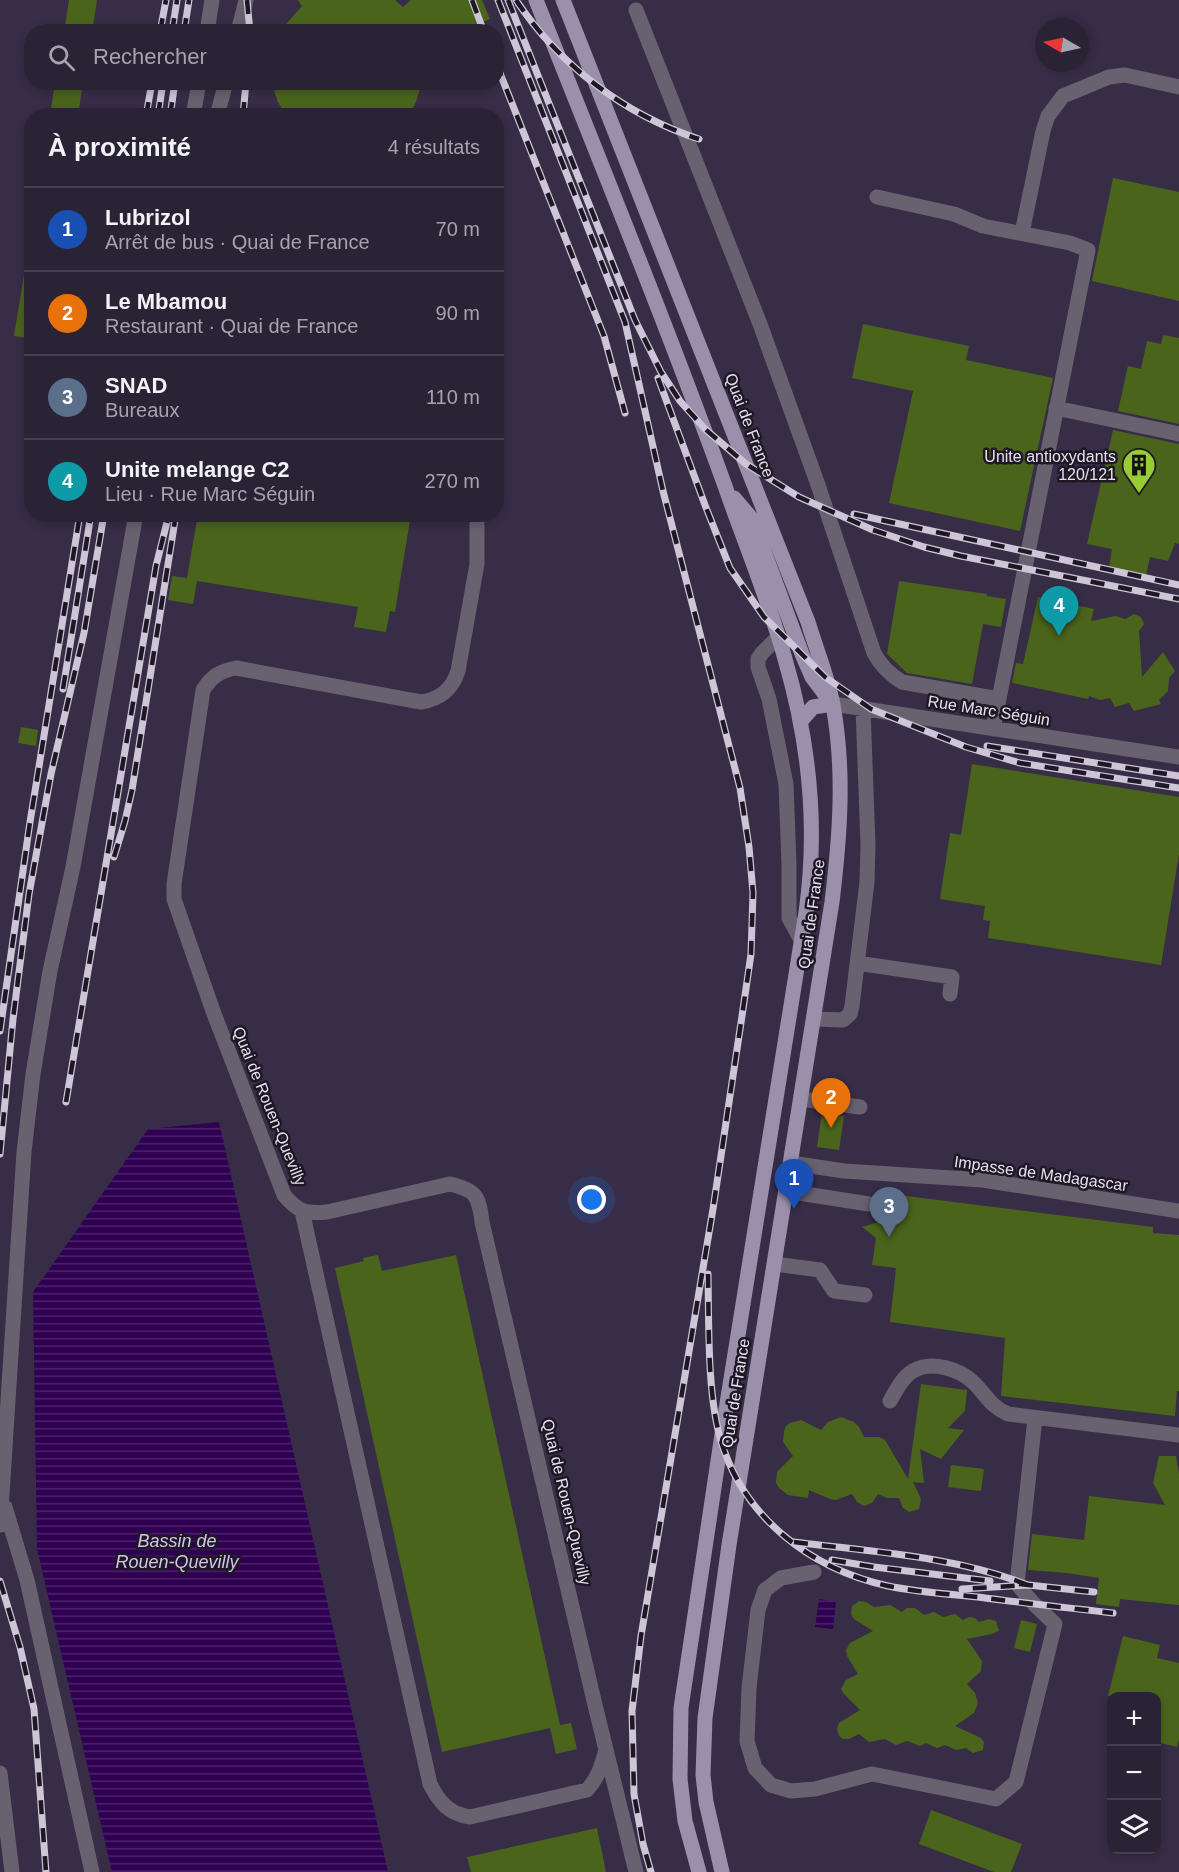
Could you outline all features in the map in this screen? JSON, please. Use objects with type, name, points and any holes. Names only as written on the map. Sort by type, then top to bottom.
[{"type":"main road","name":"Quai de France","points":[[536,0],[705,429],[756,567],[778,637],[800,722],[809,793],[811,878],[719,1453],[681,1708],[680,1779],[684,1821],[699,1872]]},
{"type":"main road","name":"Quai de France","points":[[563,0],[804,611],[833,704],[840,755],[840,832],[832,902],[729,1545],[705,1718],[703,1775],[706,1803],[722,1872]]},
{"type":"main road","points":[[725,487],[752,519],[808,669],[833,704]]},
{"type":"main road","name":"Rue Marc Séguin","points":[[800,722],[813,707],[833,704]]},
{"type":"street","points":[[208,24],[212,0]]},
{"type":"street","points":[[240,24],[246,0]]},
{"type":"street","points":[[636,10],[760,324],[874,653],[880,664],[902,682],[999,699]]},
{"type":"street","points":[[1022,233],[1043,131],[1048,116],[1064,96],[1109,77],[1125,75],[1179,87]]},
{"type":"street","points":[[195,108],[198,90]]},
{"type":"street","points":[[220,108],[224,90]]},
{"type":"street","points":[[877,197],[954,214],[983,226],[1070,243],[1088,250],[993,729]]},
{"type":"street","points":[[1056,408],[1179,434]]},
{"type":"street","points":[[0,1525],[24,1152],[33,1074],[50,971],[73,867],[135,522]]},
{"type":"street","name":"Quai de Rouen-Quevilly","points":[[477,522],[477,564],[458,671],[454,684],[443,695],[431,701],[421,702],[236,668],[223,670],[210,678],[203,690],[174,884],[174,899],[213,1011],[284,1195],[293,1207],[313,1213],[327,1212],[450,1184],[461,1186],[472,1192],[480,1202],[636,1872]]},
{"type":"street","points":[[778,637],[758,659],[777,734],[786,784],[789,918],[802,942]]},
{"type":"street","name":"Rue Marc Séguin","points":[[833,704],[1179,757]]},
{"type":"street","points":[[814,1019],[843,1020],[849,1014],[852,1006],[867,882],[868,845],[863,708]]},
{"type":"street","points":[[857,963],[952,977],[950,994]]},
{"type":"street","points":[[801,1099],[860,1107]]},
{"type":"street","name":"Impasse de Madagascar","points":[[791,1163],[844,1171],[983,1180],[1179,1211]]},
{"type":"street","points":[[786,1191],[869,1204]]},
{"type":"street","points":[[302,1211],[427,1772],[435,1796],[457,1815],[470,1817],[587,1790],[600,1771],[606,1750]]},
{"type":"street","points":[[775,1263],[820,1270],[834,1291],[865,1295]]},
{"type":"street","points":[[890,1401],[904,1378],[913,1371],[935,1367],[953,1370],[966,1376],[997,1409],[1008,1414],[1179,1435]]},
{"type":"street","points":[[814,1572],[781,1578],[765,1590],[758,1610],[749,1688],[747,1741],[755,1768],[771,1785],[791,1791],[815,1789],[872,1774],[996,1799],[1016,1782],[1055,1624],[1017,1584],[1035,1418]]},
{"type":"street","points":[[2,1498],[27,1580],[92,1872]]},
{"type":"street","points":[[0,1773],[12,1872]]},
{"type":"water","name":"Bassin de Rouen-Quevilly","points":[[219,1122],[388,1872],[112,1872],[37,1549],[33,1292],[148,1129]]},
{"type":"water","points":[[819,1599],[836,1602],[833,1629],[815,1627]]},
{"type":"building","points":[[69,0],[97,0],[93,24],[65,24]]},
{"type":"building","points":[[298,0],[395,0],[403,7],[411,0],[482,0],[490,19],[478,24],[286,24],[302,6]]},
{"type":"building","points":[[54,90],[82,90],[79,108],[51,108]]},
{"type":"building","points":[[274,90],[420,90],[413,108],[281,108]]},
{"type":"building","points":[[1113,178],[1179,192],[1179,301],[1092,281]]},
{"type":"building","points":[[24,275],[24,338],[14,336]]},
{"type":"building","points":[[863,324],[969,346],[966,360],[1053,378],[1020,531],[889,503],[913,391],[852,378]]},
{"type":"building","points":[[1163,335],[1179,338],[1179,424],[1118,411],[1128,366],[1141,369],[1147,341],[1161,344]]},
{"type":"building","name":"Unite antioxydants 120/121","points":[[1113,430],[1179,444],[1179,544],[1175,543],[1168,561],[1150,557],[1146,576],[1109,568],[1112,549],[1087,544]]},
{"type":"building","points":[[197,522],[410,522],[395,612],[390,611],[386,632],[354,627],[358,607],[197,581],[193,604],[168,600],[172,576],[187,578]]},
{"type":"building","points":[[899,581],[1006,599],[1001,627],[983,624],[972,684],[907,673],[887,654]]},
{"type":"building","points":[[1038,597],[1094,609],[1091,621],[1116,616],[1125,619],[1134,614],[1141,617],[1144,624],[1139,631],[1142,677],[1163,652],[1175,671],[1169,678],[1168,691],[1159,700],[1161,704],[1134,711],[1129,703],[1115,707],[1110,698],[1100,700],[1089,696],[1088,699],[1012,683],[1016,663],[1023,664]]},
{"type":"building","points":[[21,727],[38,730],[36,746],[18,743]]},
{"type":"building","points":[[972,764],[1179,797],[1179,854],[1161,965],[988,938],[990,921],[983,920],[985,906],[940,899],[950,833],[961,835]]},
{"type":"building","points":[[822,1112],[844,1116],[839,1150],[817,1147]]},
{"type":"building","points":[[882,1193],[1153,1227],[1153,1233],[1179,1235],[1179,1391],[1177,1391],[1175,1416],[1001,1396],[1005,1338],[890,1322],[896,1268],[872,1265],[876,1238],[862,1227],[878,1222]]},
{"type":"building","points":[[378,1255],[382,1271],[456,1255],[560,1725],[571,1723],[577,1749],[556,1754],[550,1728],[442,1752],[335,1268]]},
{"type":"building","points":[[921,1384],[967,1390],[965,1411],[948,1428],[964,1430],[941,1459],[920,1449],[924,1483],[913,1482],[921,1499],[919,1509],[909,1512],[903,1508],[899,1498],[887,1498],[878,1494],[872,1503],[864,1506],[857,1502],[852,1494],[836,1500],[809,1490],[808,1498],[788,1495],[779,1488],[776,1483],[777,1472],[793,1456],[783,1442],[786,1426],[801,1420],[821,1430],[828,1422],[841,1417],[854,1422],[864,1437],[879,1437],[885,1440],[908,1479]]},
{"type":"building","points":[[1159,1456],[1176,1456],[1179,1474],[1179,1605],[1120,1599],[1119,1607],[1096,1604],[1099,1578],[1028,1570],[1032,1534],[1084,1540],[1089,1496],[1165,1505],[1153,1483]]},
{"type":"building","points":[[951,1465],[984,1469],[981,1491],[948,1487]]},
{"type":"building","points":[[859,1601],[874,1607],[890,1605],[902,1612],[907,1608],[915,1608],[924,1615],[934,1612],[943,1617],[955,1614],[963,1620],[969,1617],[979,1622],[989,1619],[996,1621],[999,1631],[967,1639],[982,1661],[981,1671],[967,1684],[975,1693],[978,1703],[974,1713],[955,1726],[981,1738],[984,1742],[983,1750],[973,1753],[966,1748],[956,1750],[945,1745],[937,1748],[926,1743],[920,1746],[907,1741],[896,1745],[885,1739],[869,1742],[859,1734],[849,1739],[839,1736],[837,1729],[839,1723],[860,1710],[841,1689],[846,1680],[858,1674],[846,1650],[850,1643],[873,1631],[854,1619],[851,1614],[852,1606]]},
{"type":"building","points":[[1021,1620],[1037,1624],[1030,1652],[1014,1648]]},
{"type":"building","points":[[1123,1636],[1160,1645],[1157,1658],[1179,1663],[1179,1739],[1177,1747],[1161,1743],[1161,1692],[1109,1692]]},
{"type":"building","points":[[931,1810],[1022,1844],[1011,1872],[994,1872],[919,1844]]},
{"type":"building","points":[[597,1828],[606,1872],[471,1872],[467,1857]]},
{"type":"railway","points":[[162,24],[166,0]]},
{"type":"railway","points":[[173,24],[177,0]]},
{"type":"railway","points":[[185,24],[189,0]]},
{"type":"railway","points":[[247,0],[249,24]]},
{"type":"railway","points":[[472,0],[481,24]]},
{"type":"railway","points":[[498,0],[625,322],[663,491],[740,788],[753,893],[751,954],[742,1016],[713,1209],[641,1636],[632,1711],[634,1794],[643,1844],[651,1872]]},
{"type":"railway","points":[[508,0],[635,320],[661,372],[680,401],[705,429],[746,464],[799,497],[873,530],[924,547],[961,556],[1179,599]]},
{"type":"railway","points":[[516,0],[552,46],[596,85],[645,116],[699,139]]},
{"type":"railway","points":[[504,83],[604,336],[625,413]]},
{"type":"railway","points":[[147,108],[151,90]]},
{"type":"railway","points":[[159,108],[162,90]]},
{"type":"railway","points":[[171,108],[174,90]]},
{"type":"railway","points":[[244,108],[245,90]]},
{"type":"railway","points":[[658,378],[730,568],[764,617],[825,677],[871,709],[966,747],[1020,763],[1179,788]]},
{"type":"railway","points":[[854,514],[1179,585]]},
{"type":"railway","points":[[0,1031],[30,822],[79,522]]},
{"type":"railway","points":[[63,689],[90,522]]},
{"type":"railway","points":[[0,1154],[13,1019],[29,894],[51,774],[84,633],[103,522]]},
{"type":"railway","points":[[66,1102],[156,566],[167,522]]},
{"type":"railway","points":[[114,857],[132,790],[175,522]]},
{"type":"railway","points":[[987,746],[1179,776]]},
{"type":"railway","points":[[708,1274],[711,1381],[716,1422],[721,1441],[732,1469],[746,1494],[784,1536],[807,1553],[833,1567],[888,1586],[1113,1613]]},
{"type":"railway","points":[[794,1542],[942,1561],[1000,1575],[1028,1585],[962,1589]]},
{"type":"railway","points":[[832,1560],[990,1581]]},
{"type":"railway","points":[[0,1581],[20,1647],[34,1709],[46,1872]]},
{"type":"railway","points":[[1019,1584],[1094,1592]]},
{"type":"place","name":"Unite antioxydants 120/121","points":[[1139,494]]},
{"type":"place","name":"Unite melange C2","points":[[1059,636]]},
{"type":"place","name":"Le Mbamou","points":[[831,1128]]},
{"type":"place","name":"Lubrizol","points":[[794,1209]]},
{"type":"place","name":"SNAD","points":[[889,1237]]}]
